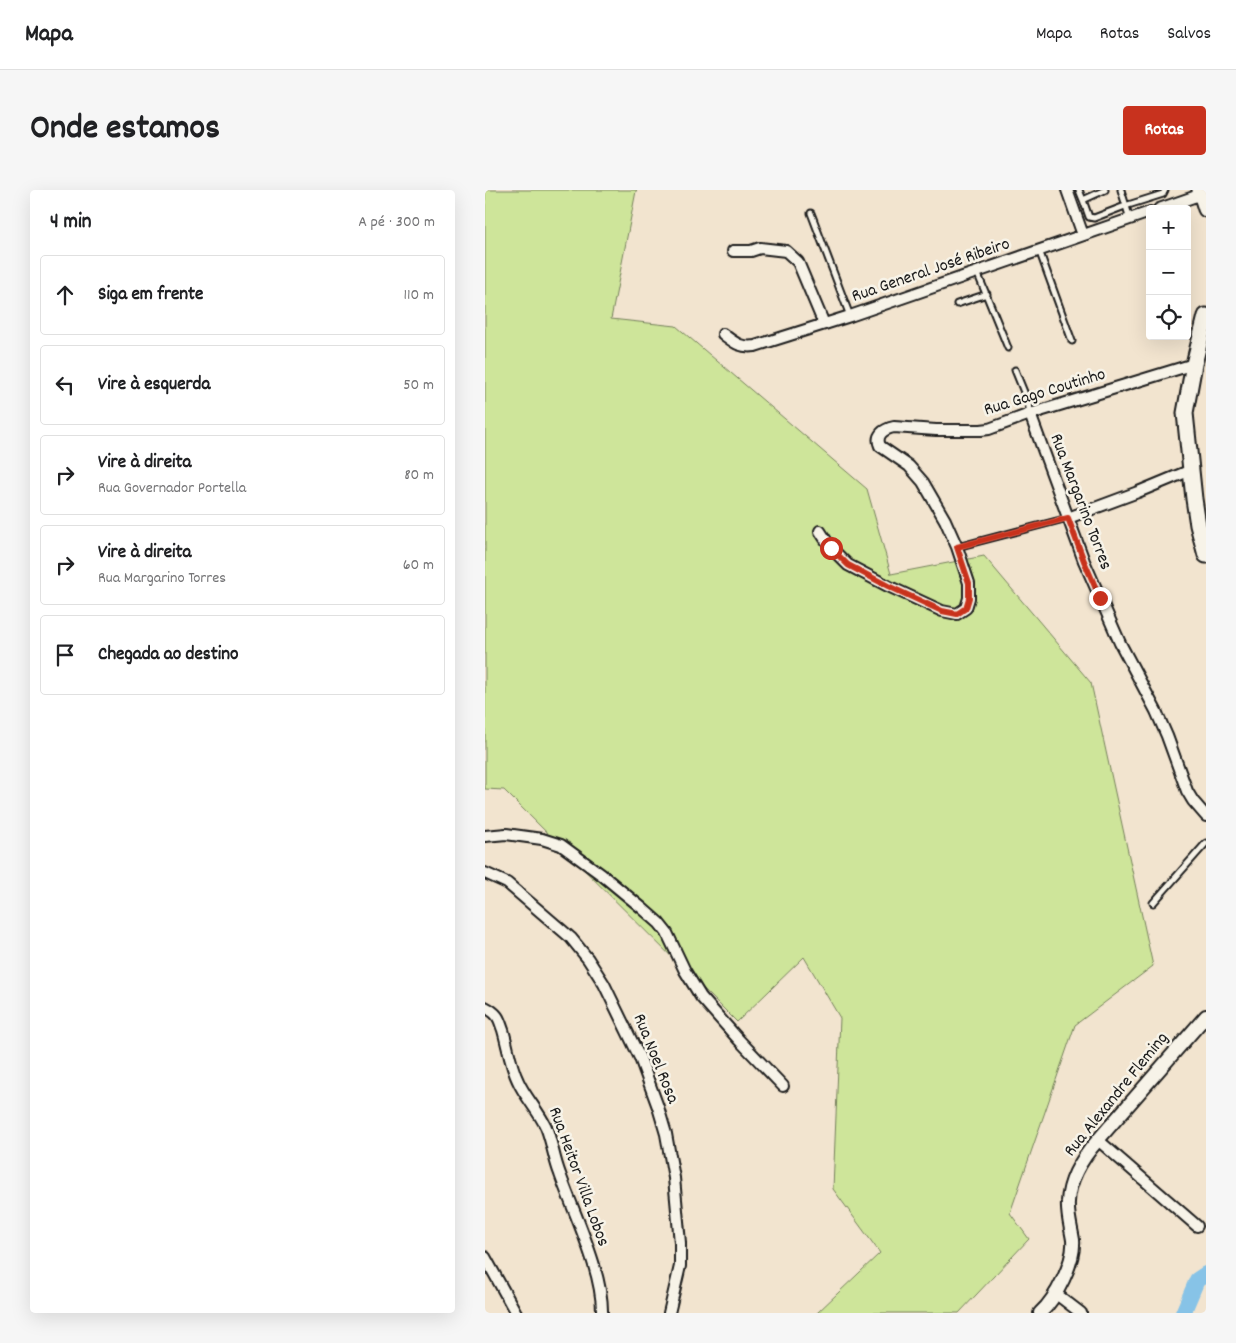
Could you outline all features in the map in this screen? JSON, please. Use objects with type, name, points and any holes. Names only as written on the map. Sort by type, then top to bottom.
[{"type":"main road","points":[[1206,316],[1194,364],[1185,413],[1194,499],[1206,555]]},
{"type":"street","points":[[1067,190],[1083,235]]},
{"type":"street","points":[[1173,205],[1203,196]]},
{"type":"street","name":"Rua General José Ribeiro","points":[[723,334],[745,347],[755,346],[850,316],[1146,213]]},
{"type":"street","points":[[733,251],[751,251],[760,248],[787,251],[798,262],[824,324]]},
{"type":"street","name":"Rua Gago Coutinho","points":[[957,547],[945,520],[923,482],[909,466],[880,446],[878,438],[881,432],[894,427],[936,430],[989,429],[1030,414],[1194,364]]},
{"type":"street","name":"Rua Margarino Torres","points":[[1030,414],[1084,561],[1120,643],[1156,711],[1187,791],[1206,816]]},
{"type":"street","points":[[1068,518],[1122,499],[1191,470]]},
{"type":"street","points":[[820,531],[831,548],[848,565],[942,611],[957,614],[966,608],[969,598],[969,583],[957,547]]},
{"type":"street","points":[[485,836],[506,834],[542,839],[561,844],[602,874],[659,923],[667,934],[685,971],[701,997],[783,1086]]},
{"type":"street","name":"Rua Noel Rosa","points":[[485,873],[507,883],[571,938],[588,959],[604,984],[640,1058],[666,1134],[674,1178],[680,1243],[680,1266],[669,1313]]},
{"type":"street","name":"Rua Heitor Villa Lobos","points":[[485,1007],[497,1015],[500,1020],[512,1068],[518,1083],[540,1114],[547,1129],[559,1172],[589,1251],[600,1293],[602,1313]]},
{"type":"street","name":"Rua Alexandre Fleming","points":[[1040,1313],[1049,1304],[1055,1293],[1066,1271],[1072,1251],[1073,1241],[1068,1202],[1069,1191],[1081,1161],[1206,1016]]},
{"type":"street","points":[[1098,1140],[1197,1226]]},
{"type":"street","points":[[485,1256],[516,1313]]},
{"type":"street","points":[[1055,1293],[1081,1313]]},
{"type":"lane","points":[[1079,190],[1089,217],[1093,219],[1163,194],[1165,190]]},
{"type":"lane","points":[[1083,200],[1105,190]]},
{"type":"lane","points":[[1121,190],[1130,219]]},
{"type":"lane","points":[[811,213],[850,316]]},
{"type":"lane","points":[[1039,250],[1072,341]]},
{"type":"lane","points":[[977,272],[1008,348]]},
{"type":"lane","points":[[957,304],[987,294]]},
{"type":"lane","points":[[1015,370],[1028,402],[1030,414]]},
{"type":"lane","points":[[957,547],[1068,518]]},
{"type":"lane","points":[[1153,903],[1206,843]]},
{"type":"green space","points":[[485,190],[637,190],[611,319],[676,326],[867,489],[891,574],[984,556],[1091,683],[1153,966],[1075,1025],[1010,1213],[1029,1239],[959,1313],[817,1313],[880,1253],[833,1189],[840,1018],[804,957],[737,1022],[504,790],[485,789]]},
{"type":"waterway","points":[[1183,1313],[1197,1280],[1206,1274]]},
{"type":"route","points":[[831,548],[848,565],[888,586],[942,611],[957,614],[966,608],[969,598],[969,583],[957,547],[1068,518],[1100,598]]}]
